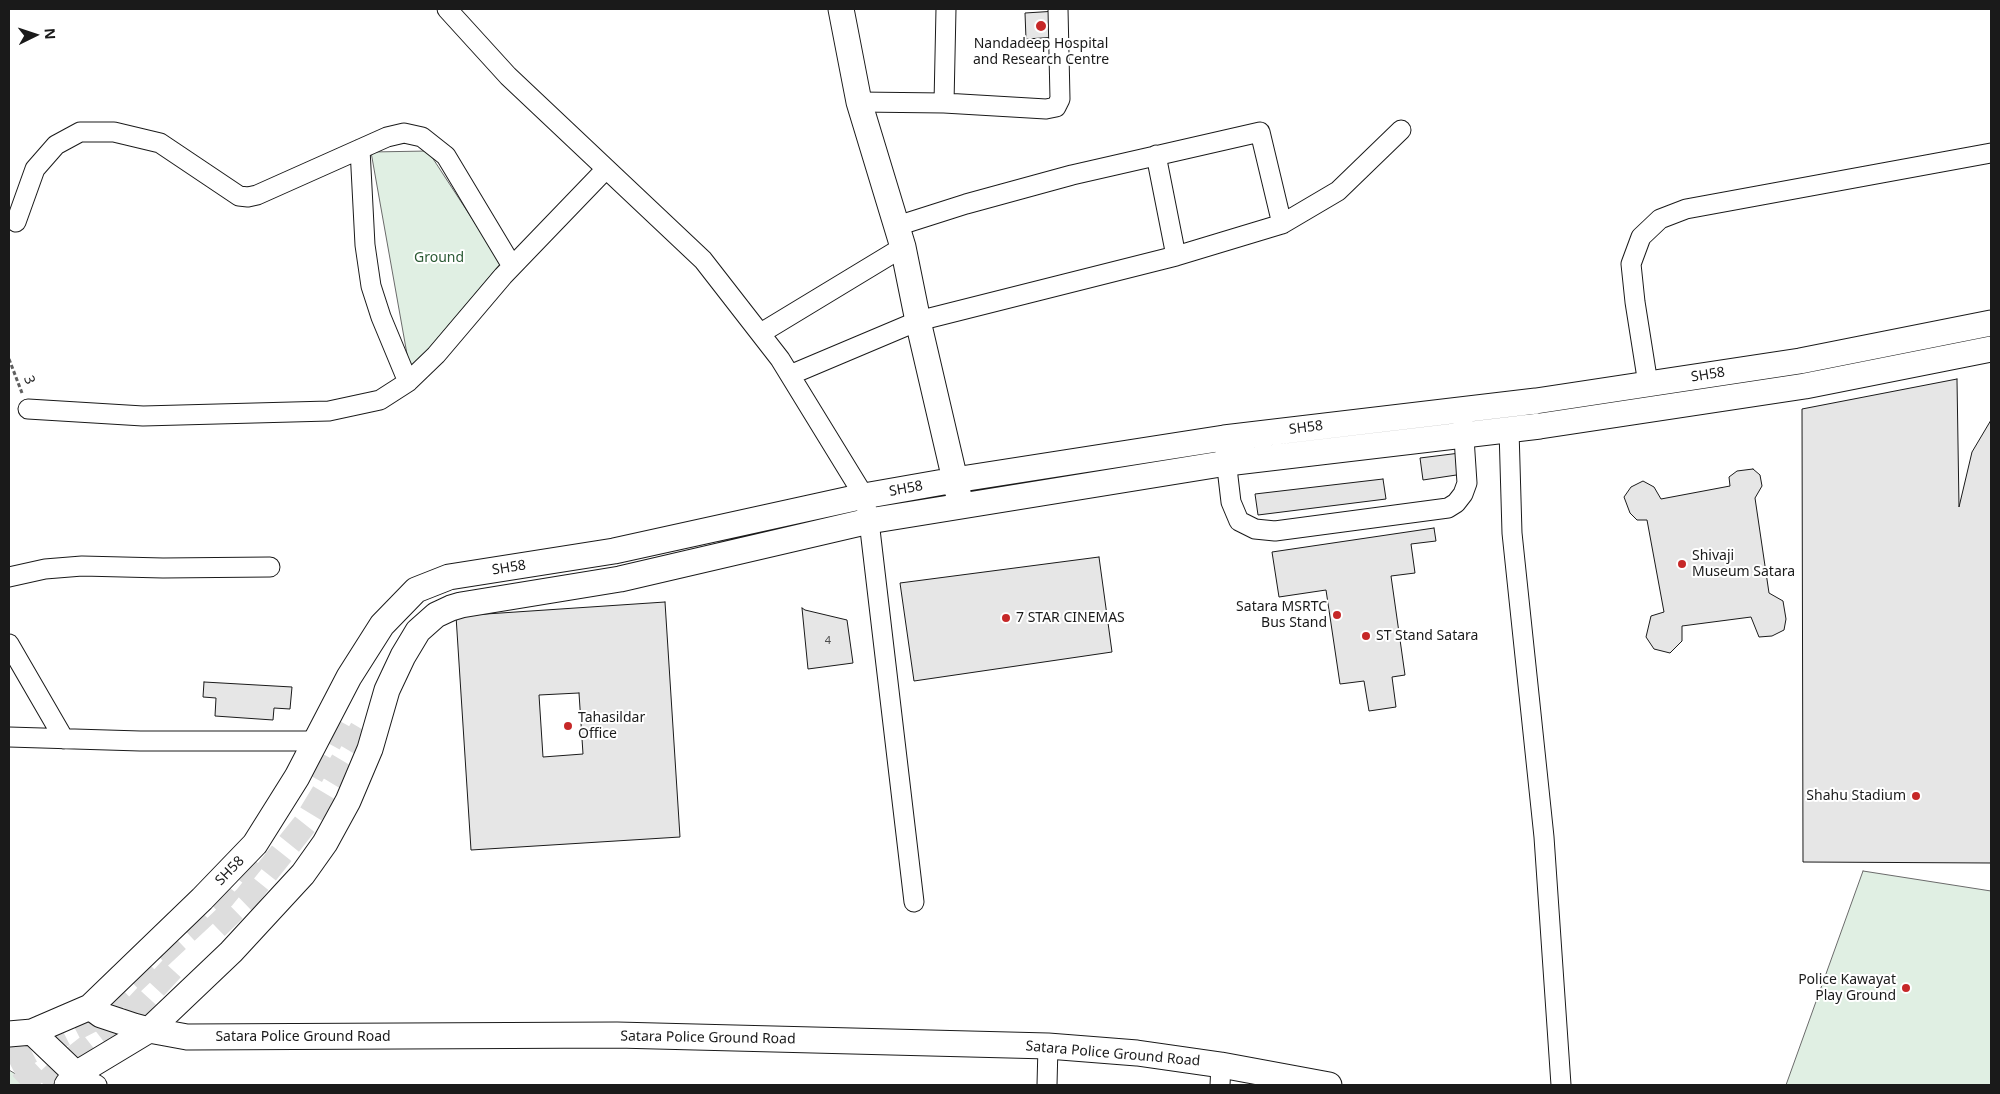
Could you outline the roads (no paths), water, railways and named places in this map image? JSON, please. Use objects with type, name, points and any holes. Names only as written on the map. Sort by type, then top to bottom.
[{"type":"main road","points":[[841,9],[859,102],[900,236],[961,507]]},
{"type":"main road","name":"SH58","points":[[20,1033],[90,1006],[202,899],[256,844],[297,777],[350,677],[382,626],[416,590],[450,577],[614,551],[864,496],[955,480],[1224,438],[1536,401],[1800,361],[1991,323]]},
{"type":"main road","points":[[1916,338],[1921,363]]},
{"type":"main road","name":"SH58","points":[[80,1082],[149,1030],[231,952],[303,874],[326,842],[348,800],[370,749],[387,690],[402,656],[418,631],[436,615],[461,605],[620,579],[869,521],[1227,463],[1509,430],[1804,386],[1991,349]]},
{"type":"main road","points":[[536,564],[541,592]]},
{"type":"main road","points":[[382,626],[352,723],[387,690]]},
{"type":"main road","name":"Satara Police Ground Road","points":[[90,1006],[101,1014],[149,1030],[187,1037],[617,1035],[1048,1046],[1137,1053],[1220,1075],[1329,1085]]},
{"type":"main road","points":[[20,1033],[80,1082]]},
{"type":"street","points":[[447,9],[508,76],[703,260],[761,332],[790,375],[864,496],[869,521],[914,902]]},
{"type":"street","points":[[944,103],[946,9]]},
{"type":"street","points":[[859,102],[944,103],[1046,109],[1056,107],[1060,98],[1058,9]]},
{"type":"street","points":[[790,375],[918,321],[1176,256],[1282,224],[1338,191],[1401,130]]},
{"type":"street","points":[[16,222],[36,168],[56,145],[80,132],[114,132],[160,144],[239,196],[248,197],[257,195],[360,149],[404,133],[422,137],[446,156],[512,266]]},
{"type":"street","points":[[761,332],[900,236],[966,204],[1156,155],[1260,132],[1282,224]]},
{"type":"street","points":[[360,149],[365,245],[371,286],[381,317],[408,382]]},
{"type":"street","points":[[1648,384],[1634,302],[1631,264],[1641,238],[1660,219],[1686,209],[1991,153]]},
{"type":"street","points":[[1156,155],[1176,256]]},
{"type":"street","points":[[28,410],[143,416],[329,411],[380,400],[408,382],[436,355],[512,266],[606,168]]},
{"type":"street","points":[[1224,438],[1231,502],[1239,521],[1255,530],[1275,531],[1448,508],[1456,503],[1463,494],[1467,483],[1461,410]]},
{"type":"street","points":[[1509,430],[1512,533],[1544,837],[1561,1085]]},
{"type":"street","points":[[9,577],[45,569],[82,566],[163,568],[270,567]]},
{"type":"street","points":[[9,644],[64,740]]},
{"type":"street","points":[[9,737],[64,740],[316,740]]},
{"type":"street","points":[[1047,1085],[1048,1046]]},
{"type":"tunnel","points":[[311,776],[343,717]]},
{"type":"tunnel","points":[[216,927],[246,898],[305,824],[362,729]]},
{"type":"tunnel","points":[[9,1062],[93,1019],[223,897],[257,855]]},
{"type":"tunnel","points":[[44,1085],[65,1065],[131,1013],[177,963]]},
{"type":"tunnel","points":[[21,1085],[52,1056]]},
{"type":"place","name":"Nandadeep Hospital and Research Centre","points":[[1041,26]]},
{"type":"place","name":"Shivaji Museum Satara","points":[[1682,564]]},
{"type":"place","name":"Satara MSRTC Bus Stand","points":[[1337,615]]},
{"type":"place","name":"7 STAR CINEMAS","points":[[1006,618]]},
{"type":"place","name":"ST Stand Satara","points":[[1366,636]]},
{"type":"place","name":"Tahasildar Office","points":[[568,726]]},
{"type":"place","name":"Shahu Stadium","points":[[1916,796]]},
{"type":"place","name":"Police Kawayat Play Ground","points":[[1906,988]]},
{"type":"park label","name":"Ground","points":[[439,258]]}]
